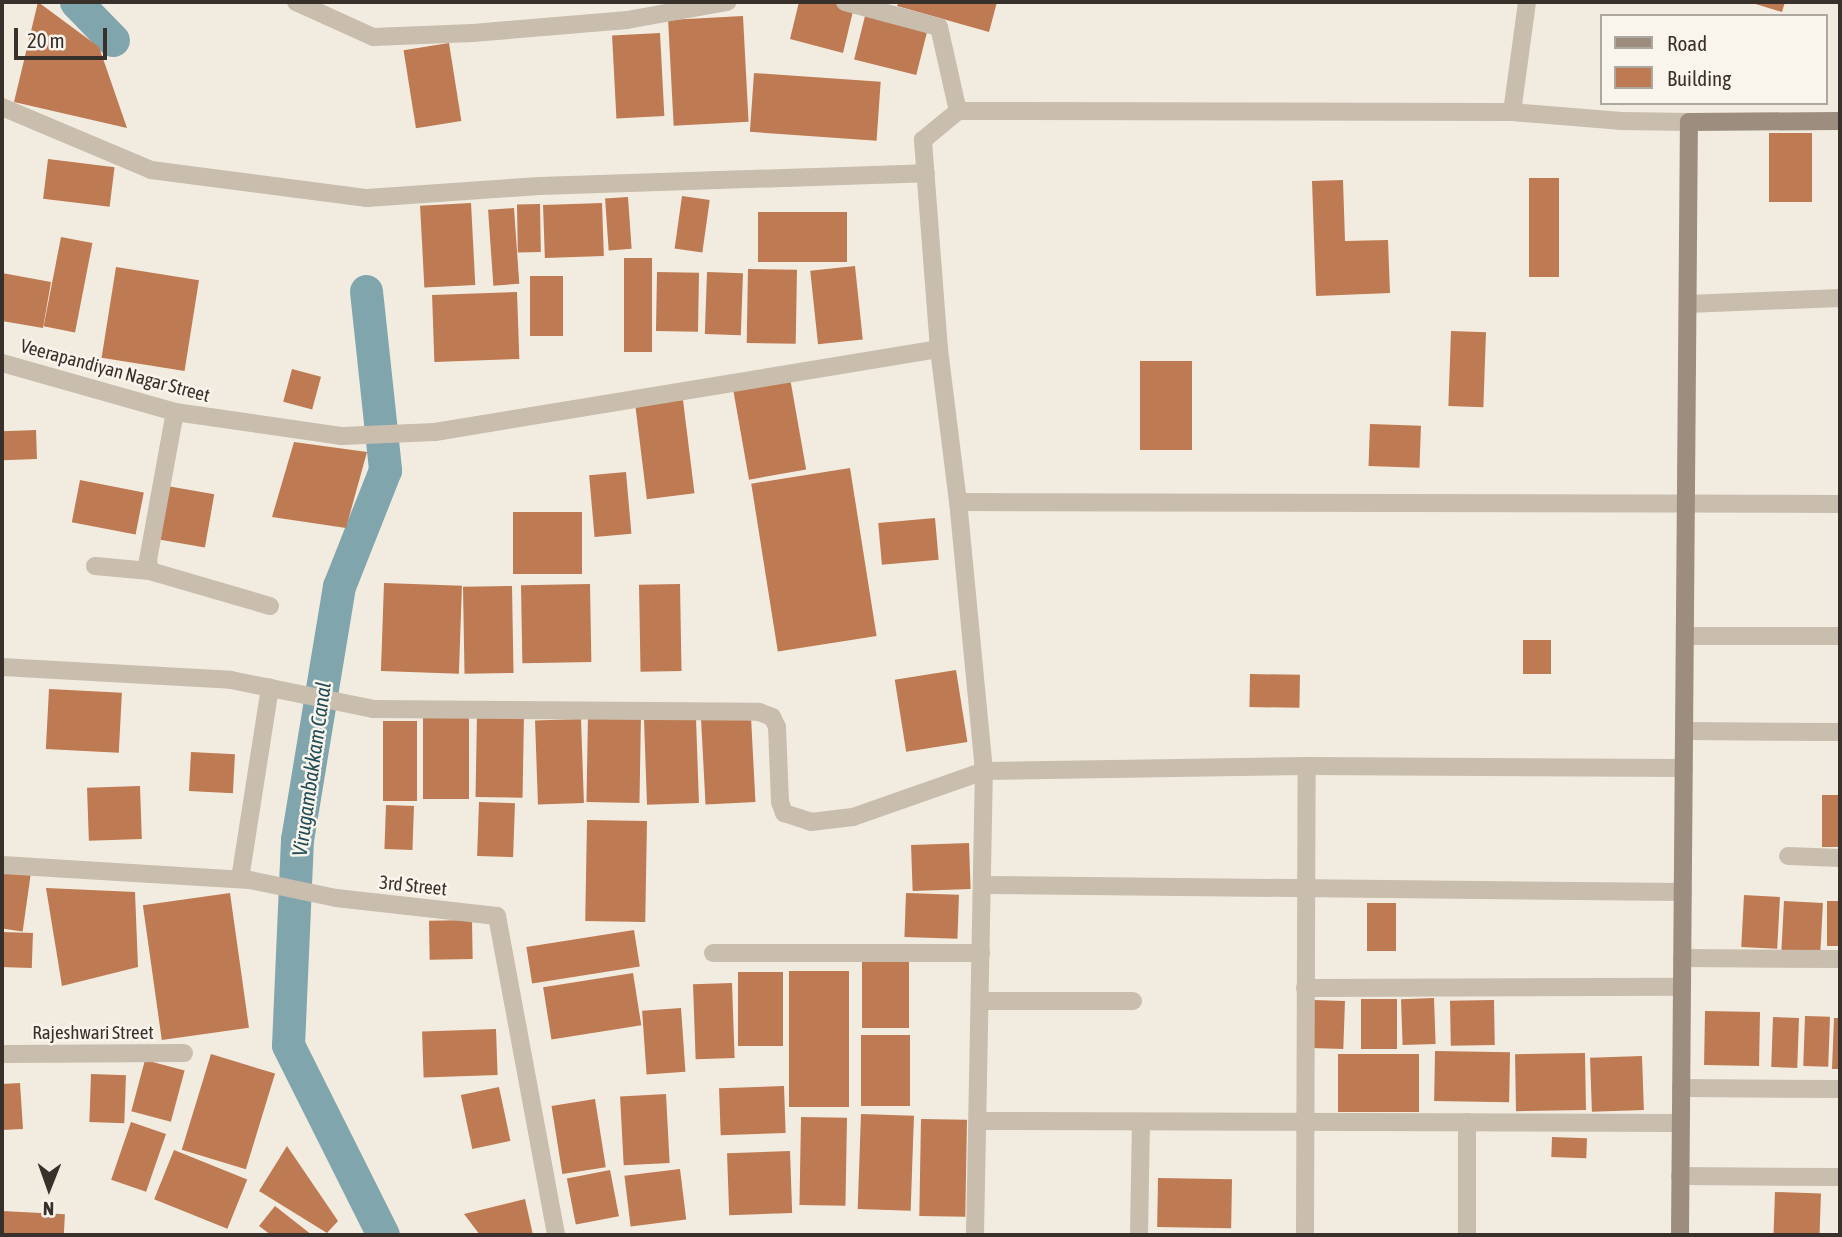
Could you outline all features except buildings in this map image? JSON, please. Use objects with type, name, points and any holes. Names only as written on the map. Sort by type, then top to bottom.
[{"type":"street","points":[[296,2],[373,37],[627,20],[727,2]]},
{"type":"street","points":[[845,2],[939,27],[958,111]]},
{"type":"street","points":[[1512,111],[1527,2]]},
{"type":"street","points":[[2,107],[151,170],[367,198],[540,187],[926,173]]},
{"type":"street","points":[[975,1235],[984,771],[958,502],[939,349],[923,140],[958,111],[1512,111],[1622,121],[1840,121]]},
{"type":"street","points":[[1680,1235],[1689,122]]},
{"type":"street","points":[[1688,304],[1840,298]]},
{"type":"street","name":"Veerapandiyan Nagar Street","points":[[2,363],[175,412],[342,436],[435,432],[939,349]]},
{"type":"street","points":[[150,571],[148,560],[175,412]]},
{"type":"street","points":[[958,502],[1840,504]]},
{"type":"street","points":[[95,566],[150,571],[270,606]]},
{"type":"street","points":[[1685,636],[1840,636]]},
{"type":"street","points":[[2,667],[231,680],[373,709],[759,712],[772,717],[777,727],[780,802],[784,813],[811,822],[853,817],[984,771],[1307,766],[1684,768]]},
{"type":"street","points":[[245,879],[270,688]]},
{"type":"street","points":[[1684,731],[1840,732]]},
{"type":"street","points":[[1305,1235],[1307,766]]},
{"type":"street","points":[[1788,856],[1840,858]]},
{"type":"street","name":"3rd Street","points":[[2,865],[245,879],[336,898],[497,916],[556,1235]]},
{"type":"street","points":[[982,885],[1683,892]]},
{"type":"street","points":[[713,953],[981,953]]},
{"type":"street","points":[[1682,958],[1840,959]]},
{"type":"street","points":[[1305,988],[1682,987]]},
{"type":"street","points":[[980,1001],[1133,1001]]},
{"type":"street","name":"Rajeshwari Street","points":[[2,1054],[184,1053]]},
{"type":"street","points":[[1681,1088],[1840,1089]]},
{"type":"street","points":[[978,1121],[1681,1123]]},
{"type":"street","points":[[1139,1235],[1141,1122]]},
{"type":"street","points":[[1467,1122],[1467,1235]]},
{"type":"street","points":[[1680,1176],[1840,1177]]},
{"type":"waterway","name":"Virugambakkam Canal","points":[[76,2],[113,40]]},
{"type":"waterway","name":"Virugambakkam Canal","points":[[366,291],[385,470],[339,586],[297,839],[288,1045],[383,1235]]}]
